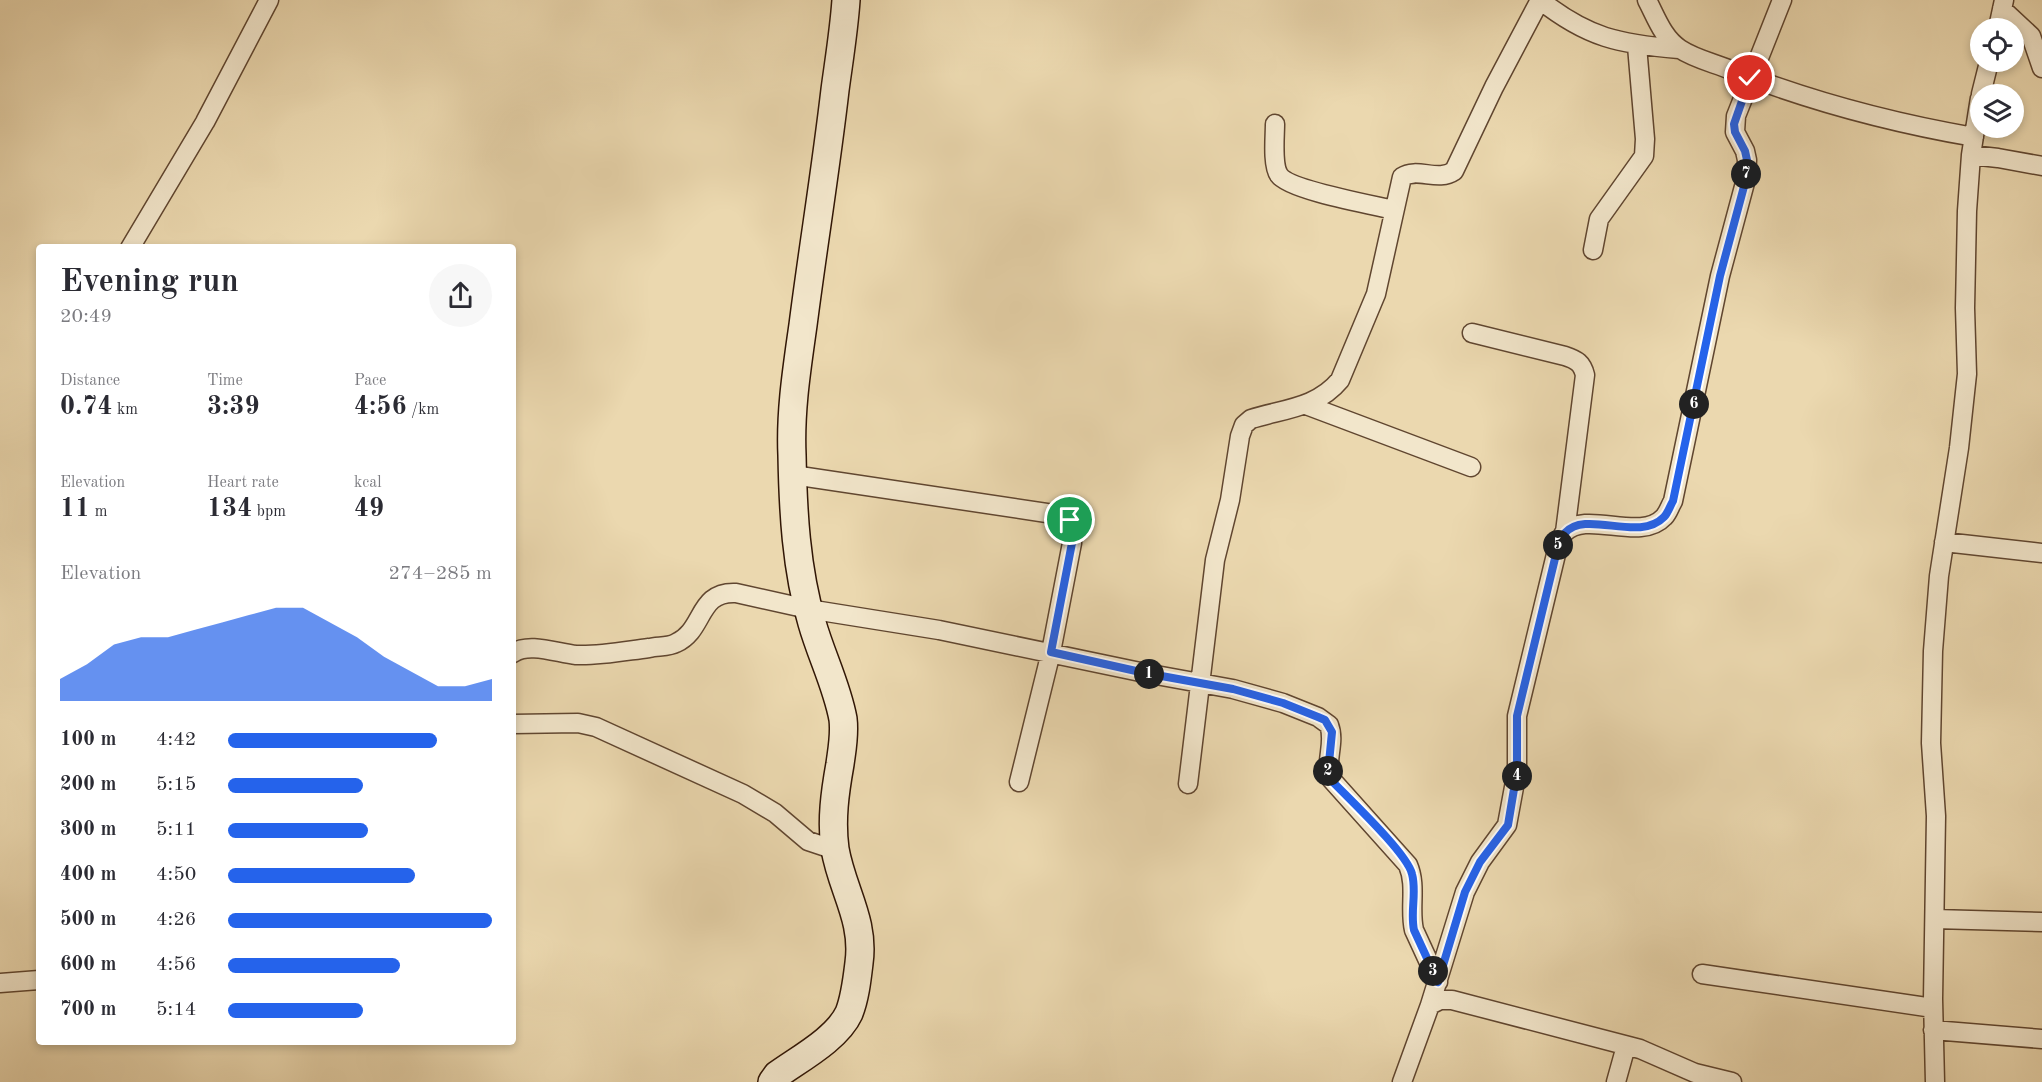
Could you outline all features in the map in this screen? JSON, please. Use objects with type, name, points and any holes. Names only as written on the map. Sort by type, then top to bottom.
[{"type":"street","points":[[132,244],[205,122],[269,0]]},
{"type":"street","points":[[779,1080],[837,1030],[848,1016],[853,1002],[860,959],[858,920],[835,850],[833,812],[844,737],[843,721],[838,698],[808,609],[799,557],[793,476],[793,407],[846,0]]},
{"type":"street","points":[[1188,784],[1215,560],[1230,500],[1233,473],[1244,425],[1259,417],[1306,405],[1326,395],[1340,380],[1376,294],[1402,177],[1406,174],[1440,176],[1454,171],[1494,87],[1540,0],[1563,19],[1583,30],[1637,46],[1679,49],[1750,78],[1893,121],[1970,136]]},
{"type":"street","points":[[1647,0],[1662,29],[1679,49]]},
{"type":"street","points":[[1565,532],[1584,525],[1635,527],[1652,525],[1665,517],[1673,501],[1720,276],[1746,179],[1747,160],[1734,124],[1782,0]]},
{"type":"street","points":[[2003,5],[2031,36],[2042,68]]},
{"type":"street","points":[[1593,250],[1599,219],[1644,156],[1646,139],[1637,46]]},
{"type":"street","points":[[1275,124],[1275,161],[1278,174],[1286,180],[1332,196],[1394,210]]},
{"type":"street","points":[[1935,1082],[1933,1008],[1936,796],[1932,743],[1933,651],[1938,589],[1959,448],[1967,374],[1965,308],[1967,212],[1974,138]]},
{"type":"street","points":[[1971,155],[2042,166]]},
{"type":"street","points":[[1402,1082],[1438,982],[1465,892],[1480,862],[1508,825],[1517,771],[1517,716],[1558,546],[1565,532],[1585,375],[1582,365],[1575,359],[1472,333]]},
{"type":"street","points":[[1306,405],[1470,467]]},
{"type":"street","points":[[793,476],[1060,514],[1070,520],[1073,531],[1072,543],[1051,652],[1019,782]]},
{"type":"street","points":[[1944,542],[2042,553]]},
{"type":"street","points":[[516,651],[531,648],[568,654],[598,655],[676,644],[692,630],[714,597],[724,592],[1051,652],[1145,673],[1200,682],[1283,703],[1318,717],[1329,725],[1333,740],[1328,773],[1330,779],[1408,865],[1412,874],[1414,930],[1438,982]]},
{"type":"street","points":[[516,724],[578,723],[596,727],[743,794],[775,813],[808,841],[835,850]]},
{"type":"street","points":[[1935,920],[2042,922]]},
{"type":"street","points":[[1702,974],[1933,1008]]},
{"type":"street","points":[[0,983],[36,980]]},
{"type":"street","points":[[1430,1005],[1440,1000],[1452,1000],[1626,1046],[1653,1054],[1695,1074],[1732,1082]]},
{"type":"street","points":[[1934,1030],[2042,1039]]},
{"type":"street","points":[[1616,1082],[1626,1046]]},
{"type":"route","points":[[1070,520],[1073,531],[1072,543],[1051,652],[1145,673],[1233,689],[1283,703],[1325,720],[1332,732],[1333,740],[1328,773],[1330,779],[1402,856],[1412,874],[1414,930],[1438,982],[1465,892],[1480,862],[1508,825],[1517,771],[1517,716],[1558,546],[1565,532],[1577,526],[1652,525],[1665,517],[1673,501],[1720,276],[1746,179],[1747,160],[1734,124],[1750,78]]}]
